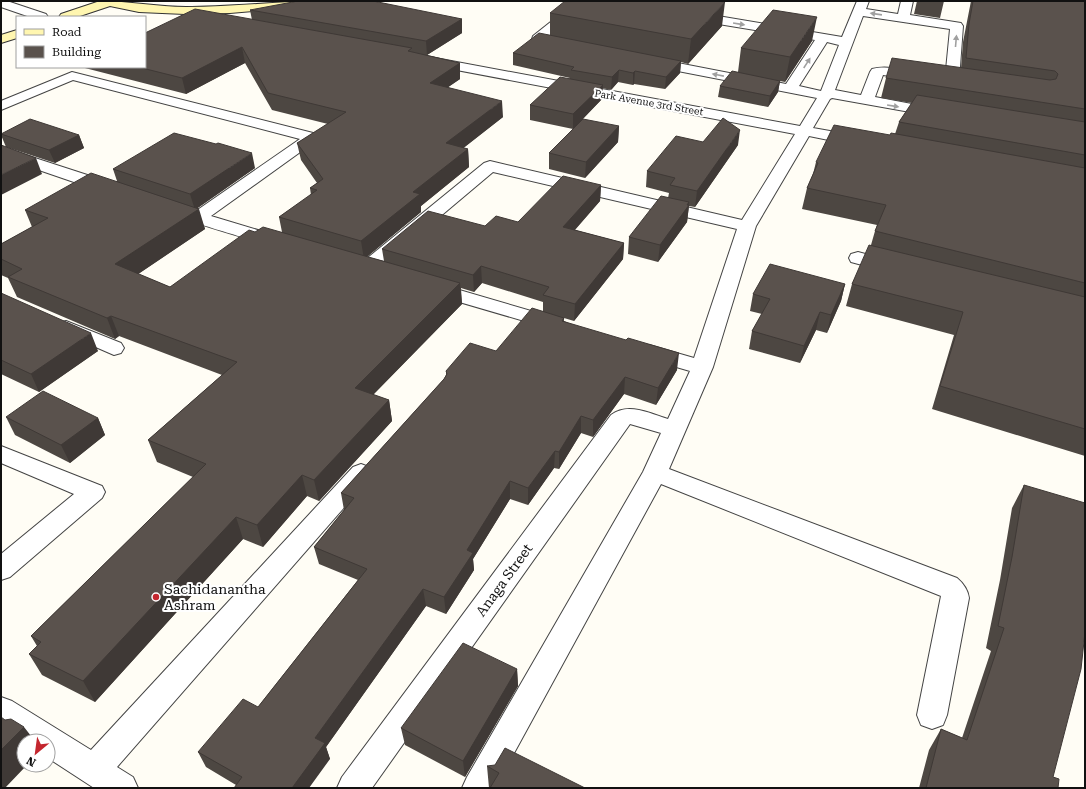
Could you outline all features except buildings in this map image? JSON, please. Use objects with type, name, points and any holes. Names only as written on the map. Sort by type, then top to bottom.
[{"type":"street","points":[[68,16],[110,2],[193,3],[233,1]]},
{"type":"street","points":[[110,2],[139,8],[188,10],[232,9],[321,1]]},
{"type":"street","points":[[568,46],[538,39],[584,1]]},
{"type":"street","points":[[903,18],[907,1]]},
{"type":"street","points":[[1,3],[39,16]]},
{"type":"street","points":[[478,788],[655,473],[702,367],[747,226],[806,131],[826,94],[861,6],[903,18],[957,26],[952,80]]},
{"type":"street","points":[[188,10],[208,20],[223,23]]},
{"type":"street","points":[[682,14],[847,42]]},
{"type":"street","points":[[1,39],[16,34]]},
{"type":"street","points":[[790,89],[824,38]]},
{"type":"street","name":"Park Avenue 3rd Street","points":[[417,59],[874,144]]},
{"type":"street","points":[[637,59],[790,89],[952,115]]},
{"type":"street","points":[[866,101],[878,72],[880,71],[967,82]]},
{"type":"street","points":[[1,106],[72,76],[312,137],[197,218]]},
{"type":"street","points":[[1,152],[122,193]]},
{"type":"street","points":[[389,276],[359,267],[490,166],[747,226]]},
{"type":"street","points":[[160,205],[197,218],[293,247]]},
{"type":"street","points":[[858,258],[911,272]]},
{"type":"street","points":[[412,282],[572,329]]},
{"type":"street","points":[[51,320],[114,348]]},
{"type":"street","points":[[633,347],[702,367]]},
{"type":"street","name":"Anaga Street","points":[[353,788],[619,421],[625,416],[633,416],[675,429]]},
{"type":"street","points":[[1,454],[93,492],[1,569]]},
{"type":"street","points":[[94,770],[377,455]]},
{"type":"street","points":[[655,473],[889,563],[952,589],[955,598],[932,715]]},
{"type":"street","points":[[1,711],[122,788]]},
{"type":"place","name":"Sachidanantha Ashram","points":[[156,597]]}]
